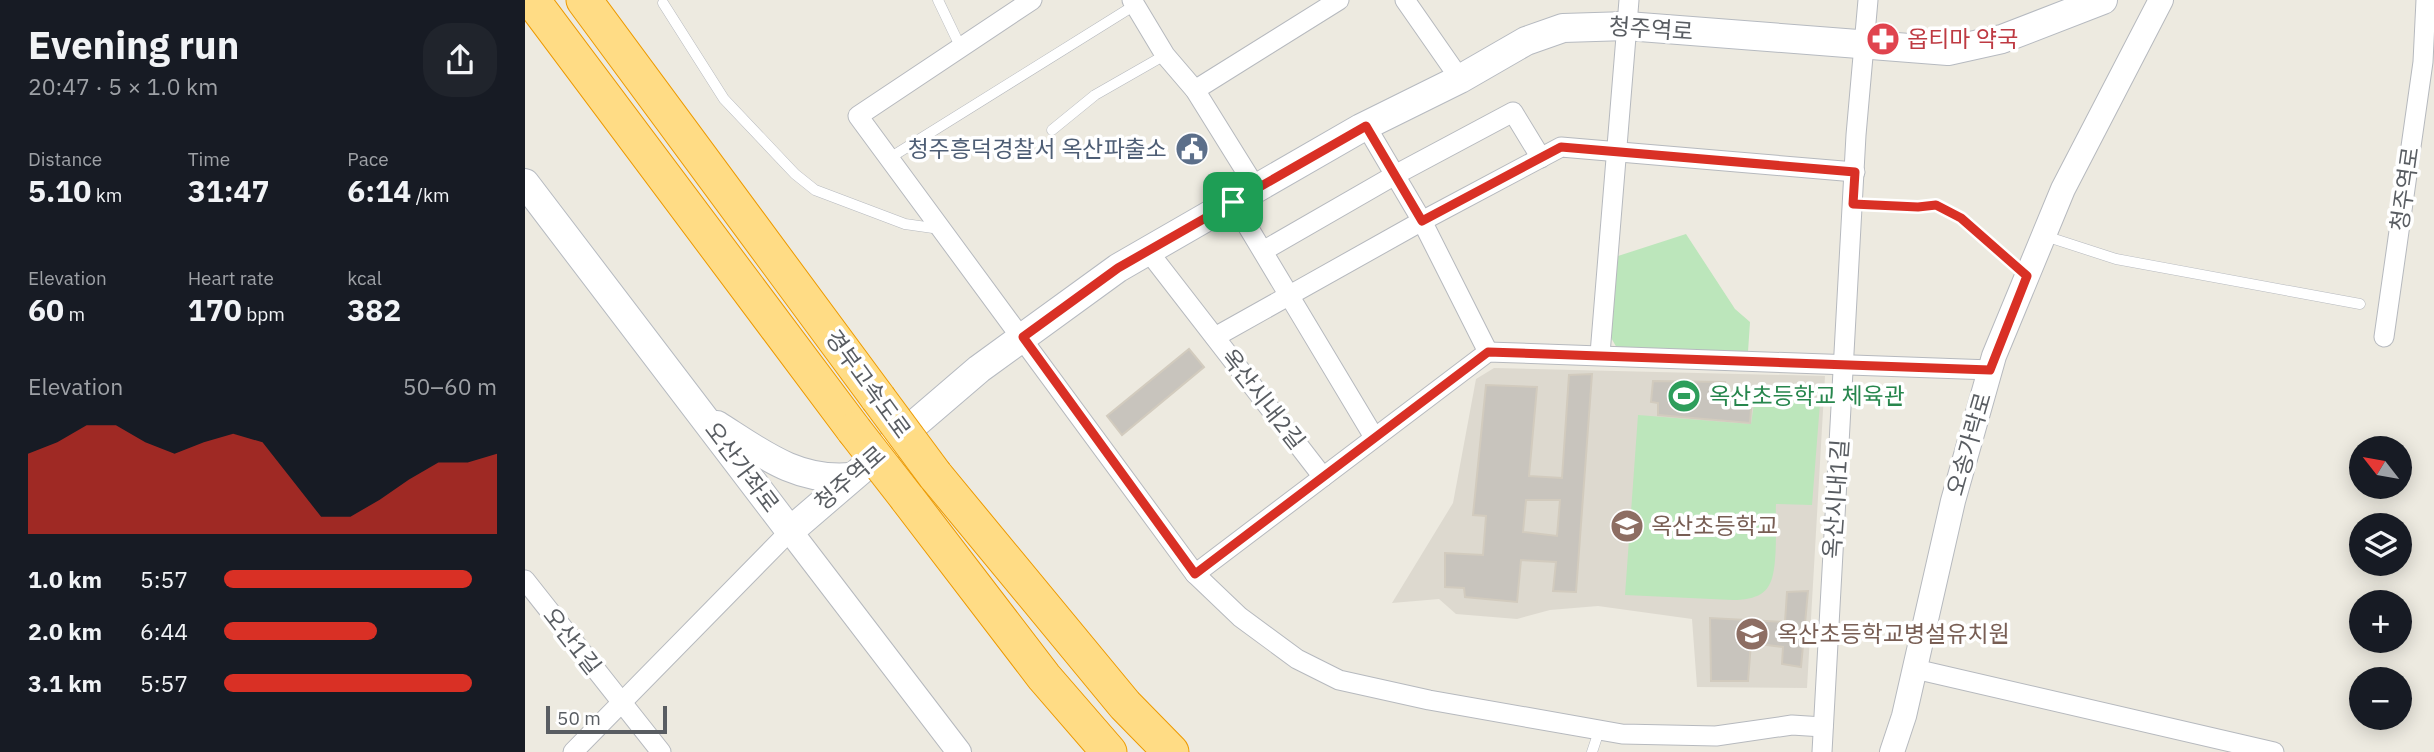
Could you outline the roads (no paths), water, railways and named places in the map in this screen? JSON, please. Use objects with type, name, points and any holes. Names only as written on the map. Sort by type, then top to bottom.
[{"type":"highway","name":"경부고속도로","points":[[531,0],[854,430],[1044,677],[1109,752]]},
{"type":"highway","name":"경부고속도로","points":[[584,0],[935,475],[1125,705],[1171,752]]},
{"type":"main road","name":"청주역로","points":[[790,531],[979,369],[1118,268],[1366,126],[1546,32],[1583,26],[1628,13],[1863,46],[1948,51],[2002,39],[2103,0]]},
{"type":"main road","name":"오산가좌로","points":[[525,183],[790,531]]},
{"type":"main road","points":[[704,417],[784,465],[825,480],[851,477]]},
{"type":"street","points":[[1032,0],[858,116],[887,159],[1023,337],[1195,574],[1240,617],[1297,659],[1339,680],[1599,731],[1716,736],[1792,726],[1823,727]]},
{"type":"street","points":[[1195,90],[1339,0]]},
{"type":"street","points":[[1405,0],[1460,79]]},
{"type":"street","name":"옥산시내1길","points":[[1822,752],[1834,512],[1868,0]]},
{"type":"street","name":"오송가락로","points":[[1892,752],[1904,716],[1953,501],[1990,370],[2063,190],[2161,0]]},
{"type":"street","name":"청주역로","points":[[2384,337],[2423,62],[2425,0]]},
{"type":"street","points":[[1133,2],[1165,55],[1195,90],[1245,195],[1263,251],[1374,437]]},
{"type":"street","points":[[1600,354],[1628,13]]},
{"type":"street","points":[[1263,251],[1395,175],[1513,112],[1541,158]]},
{"type":"street","points":[[1366,126],[1422,221],[1488,352]]},
{"type":"street","name":"옥산시내2길","points":[[1215,337],[1561,147],[1855,172]]},
{"type":"street","name":"옥산시내2길","points":[[1148,251],[1323,477]]},
{"type":"street","points":[[1195,574],[1488,352],[1990,370]]},
{"type":"street","name":"청주역로","points":[[573,752],[790,531]]},
{"type":"street","name":"오산가좌로","points":[[790,531],[958,752]]},
{"type":"street","name":"오산1길","points":[[525,580],[661,752]]},
{"type":"street","points":[[1915,668],[2274,752]]},
{"type":"lane","points":[[937,0],[960,46]]},
{"type":"lane","points":[[887,159],[1133,2]]},
{"type":"lane","points":[[663,3],[724,99],[795,174],[815,190],[905,224],[940,229]]},
{"type":"lane","points":[[1052,130],[1095,95],[1165,55]]},
{"type":"lane","points":[[1853,204],[1918,207],[1936,205],[1961,218],[2027,276]]},
{"type":"lane","points":[[2044,236],[2116,260],[2360,304]]},
{"type":"lane","points":[[1592,752],[1599,731]]},
{"type":"place","name":"옵티마 약국","points":[[1883,39]]},
{"type":"place","name":"청주흥덕경찰서 옥산파출소","points":[[1192,149]]},
{"type":"place","name":"옥산초등학교 체육관","points":[[1684,396]]},
{"type":"place","name":"옥산초등학교","points":[[1627,526]]},
{"type":"place","name":"옥산초등학교병설유치원","points":[[1752,634]]}]
